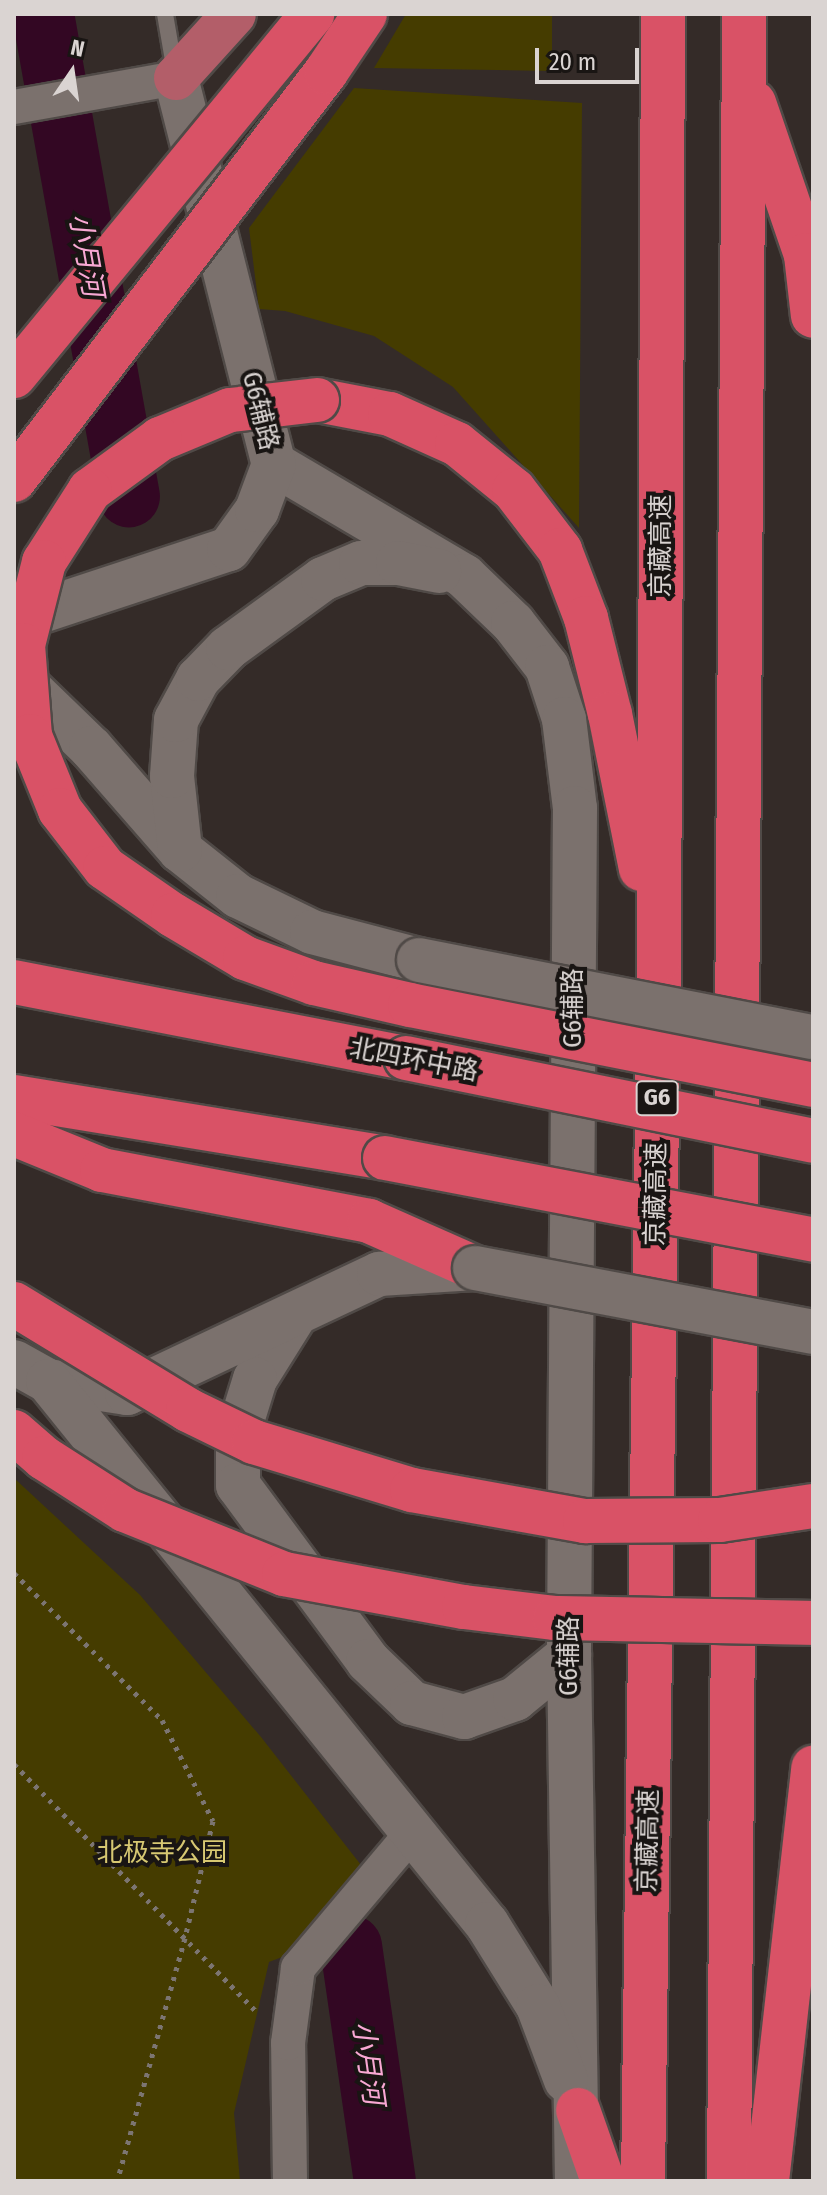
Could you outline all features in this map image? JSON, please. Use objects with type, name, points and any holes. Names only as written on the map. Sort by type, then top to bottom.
[{"type":"highway","points":[[14,376],[312,14]]},
{"type":"highway","points":[[14,480],[326,72],[365,14]]},
{"type":"highway","name":"京藏高速","points":[[643,2181],[659,960],[663,14]]},
{"type":"highway","points":[[729,2181],[744,14]]},
{"type":"highway","points":[[743,70],[806,255],[813,316]]},
{"type":"highway","points":[[659,960],[610,714],[586,618],[560,550],[514,490],[457,444],[390,414],[317,400],[230,410],[160,439],[90,490],[44,562],[23,645],[30,736],[60,810],[105,868],[173,915],[245,958],[314,983],[813,1085]]},
{"type":"highway","name":"北四环中路","points":[[14,982],[813,1141]]},
{"type":"highway","points":[[14,1097],[385,1158],[813,1240]]},
{"type":"highway","points":[[14,1134],[102,1170],[369,1221],[475,1268]]},
{"type":"highway","points":[[14,1304],[188,1410],[254,1442],[412,1490],[585,1521],[720,1520],[813,1506]]},
{"type":"highway","points":[[14,1432],[44,1458],[125,1510],[284,1574],[464,1607],[555,1618],[813,1623]]},
{"type":"highway","points":[[767,2181],[813,1768]]},
{"type":"highway","points":[[578,2110],[603,2181]]},
{"type":"main road","points":[[176,78],[234,14]]},
{"type":"street","points":[[14,107],[176,78]]},
{"type":"street","name":"G6辅路","points":[[176,78],[274,464],[464,576],[513,623],[547,667],[564,719],[575,808],[569,1655],[577,2181]]},
{"type":"street","points":[[14,620],[229,549],[257,510],[274,464]]},
{"type":"street","points":[[180,850],[172,776],[176,720],[198,679],[228,648],[323,579],[361,563],[398,563],[464,576]]},
{"type":"street","points":[[14,678],[28,687],[91,748],[180,850],[238,896],[312,932],[419,960],[813,1037]]},
{"type":"street","points":[[31,1371],[127,1393],[379,1274],[475,1268],[813,1332]]},
{"type":"street","points":[[295,1315],[255,1379],[238,1434],[238,1485],[368,1661],[412,1703],[464,1717],[515,1699],[569,1655]]},
{"type":"street","points":[[31,1371],[487,1924],[538,2006],[578,2110]]},
{"type":"street","points":[[290,2181],[288,2043],[298,1968],[413,1832]]},
{"type":"lane","points":[[165,14],[176,78]]},
{"type":"path","points":[[14,1573],[162,1720],[213,1821],[185,1938],[117,2181]]},
{"type":"path","points":[[14,1764],[288,2043]]},
{"type":"green space","points":[[406,14],[552,14],[552,71],[374,68]]},
{"type":"green space","points":[[354,88],[582,103],[579,528],[453,387],[374,336],[285,311],[259,309],[249,228]]},
{"type":"green space","name":"北极寺公园","points":[[14,1478],[140,1595],[261,1737],[379,1888],[327,1940],[269,1962],[234,2113],[240,2181],[14,2181]]},
{"type":"waterway","name":"小月河","points":[[43,14],[129,496]]},
{"type":"waterway","name":"小月河","points":[[351,1946],[385,2181]]}]
